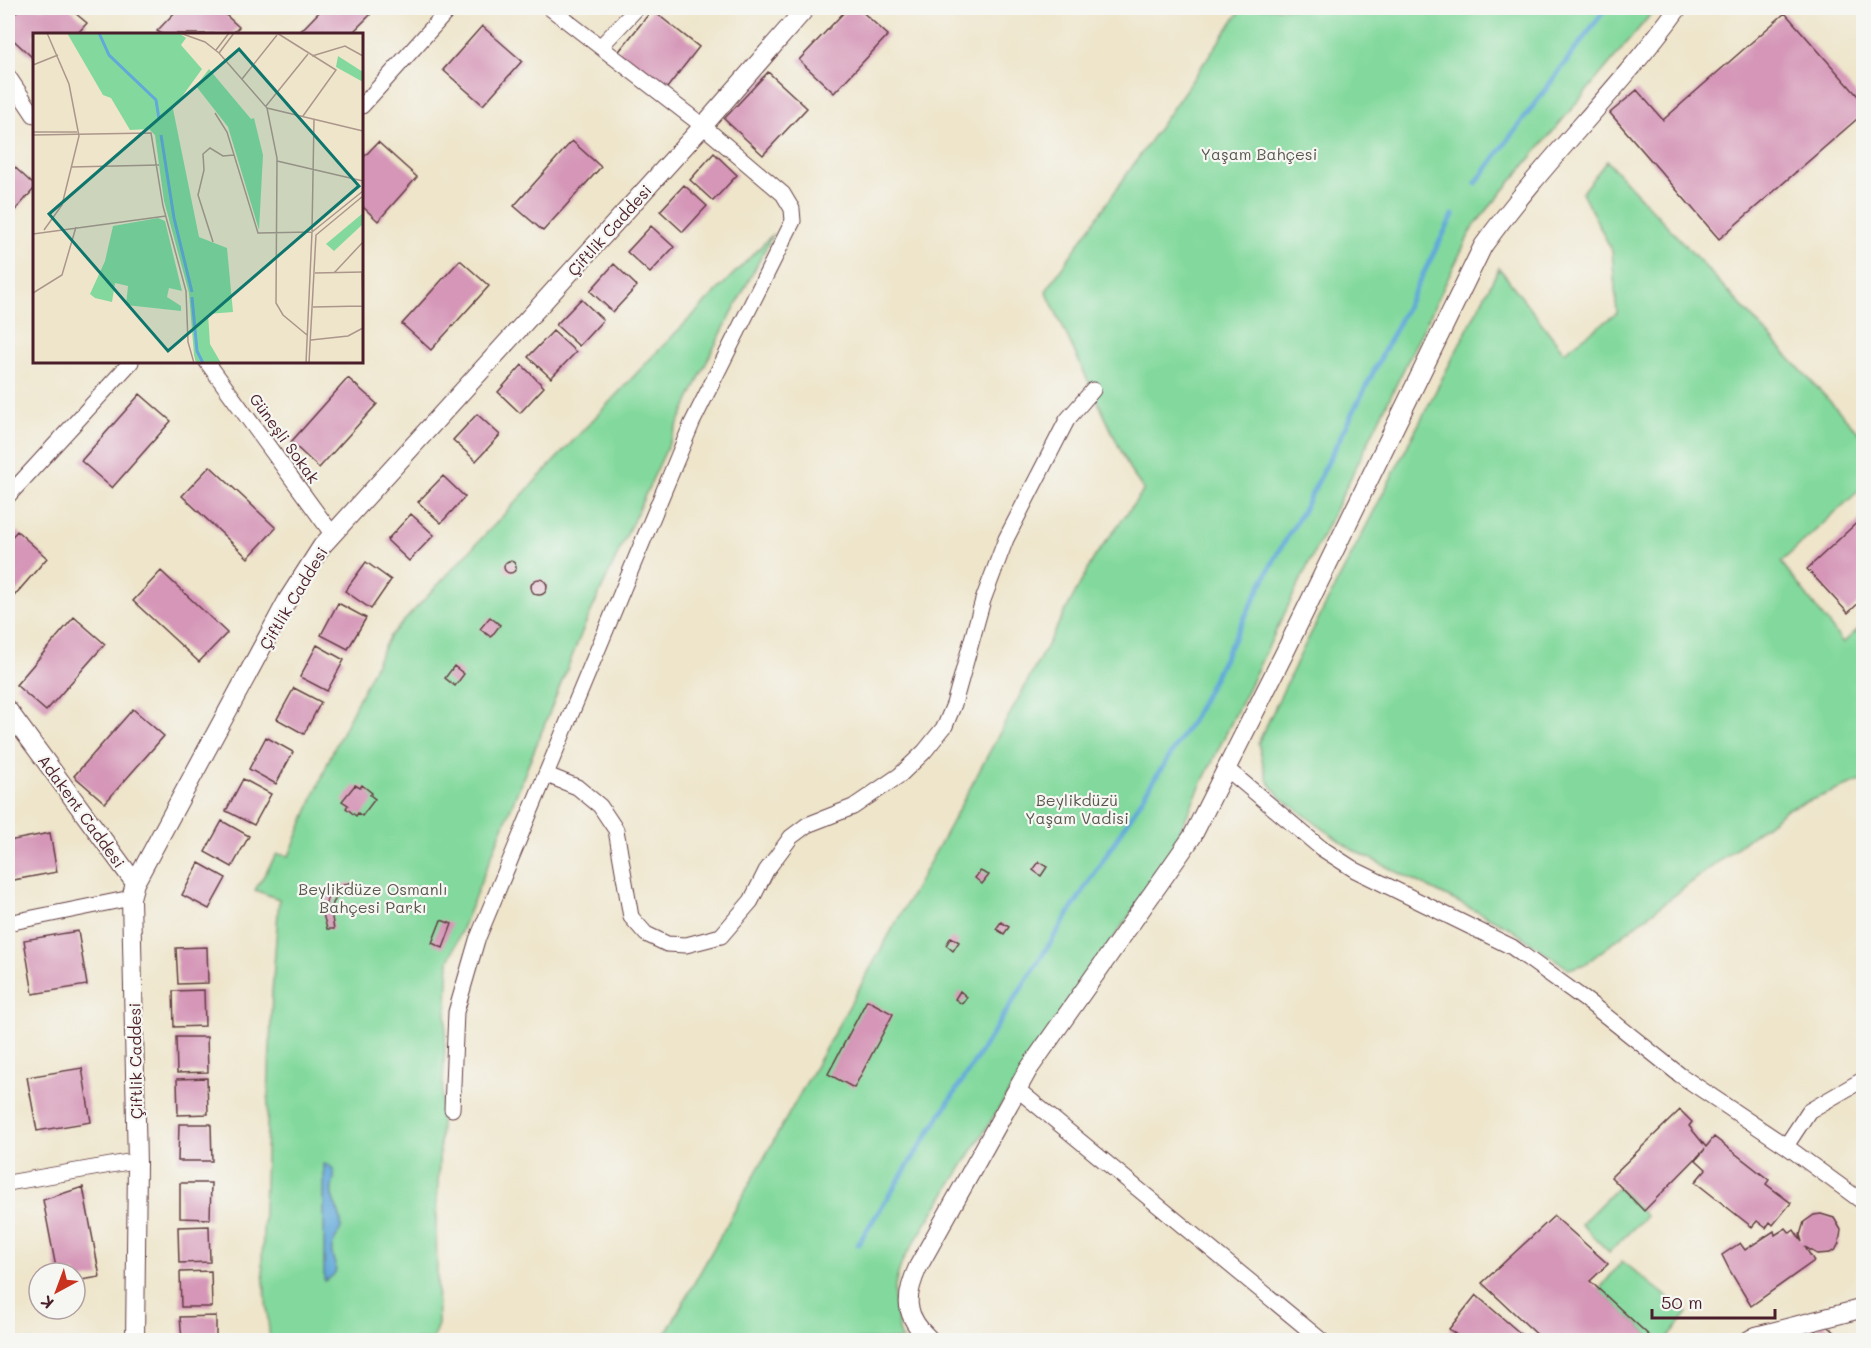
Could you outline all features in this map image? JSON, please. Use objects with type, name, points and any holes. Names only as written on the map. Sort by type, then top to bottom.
[{"type":"street","points":[[363,105],[450,8]]},
{"type":"street","points":[[452,1109],[456,1012],[477,940],[692,423],[793,221],[792,209],[783,194],[703,126],[550,8]]},
{"type":"street","points":[[601,46],[637,8]]},
{"type":"street","name":"Çiftlik Caddesi","points":[[135,1341],[137,1164],[133,891],[288,599],[322,546],[703,126],[806,8]]},
{"type":"street","points":[[930,1341],[911,1317],[907,1302],[909,1286],[924,1256],[1017,1089],[1192,837],[1482,246],[1678,8]]},
{"type":"street","points":[[8,76],[33,114]]},
{"type":"street","points":[[8,496],[130,363]]},
{"type":"street","name":"Güneşli Sokak","points":[[208,363],[333,535]]},
{"type":"street","points":[[547,775],[578,787],[600,806],[616,830],[631,917],[646,934],[667,945],[686,945],[721,936],[751,901],[765,872],[791,837],[807,825],[853,807],[900,775],[924,752],[945,726],[954,704],[983,600],[1006,539],[1067,420],[1093,390]]},
{"type":"street","name":"Adakent Caddesi","points":[[8,710],[133,891]]},
{"type":"street","points":[[1227,769],[1321,848],[1355,870],[1512,947],[1591,1004],[1680,1075],[1786,1146],[1863,1203]]},
{"type":"street","points":[[8,923],[133,891]]},
{"type":"street","points":[[1786,1146],[1809,1111],[1863,1079]]},
{"type":"street","points":[[1017,1089],[1321,1341]]},
{"type":"street","points":[[8,1182],[128,1162],[137,1164]]},
{"type":"street","points":[[1749,1341],[1756,1336],[1863,1308]]},
{"type":"green space","name":"Beylikdüzü Yaşam Vadisi","points":[[1242,8],[1462,8],[1470,13],[1474,8],[1656,8],[1473,227],[1195,797],[1168,859],[1018,1078],[903,1260],[896,1282],[894,1299],[901,1338],[904,1340],[626,1340],[665,1335],[941,842],[1094,558],[1144,490],[1131,472],[1046,291]]},
{"type":"green space","points":[[1607,161],[1863,437],[1863,487],[1781,562],[1843,643],[1863,625],[1864,780],[1787,809],[1585,964],[1569,969],[1508,927],[1351,849],[1280,797],[1267,780],[1258,743],[1303,649],[1499,268],[1564,352],[1617,313],[1612,251],[1582,192]]},
{"type":"green space","name":"Beylikdüze Osmanlı Bahçesi Parkı","points":[[773,234],[709,357],[584,627],[449,961],[436,1225],[438,1324],[432,1340],[270,1340],[262,1262],[272,993],[279,899],[255,890],[277,854],[289,856],[331,755],[389,637],[650,359]]},
{"type":"green space","points":[[1618,1187],[1646,1216],[1609,1252],[1581,1224]]},
{"type":"green space","points":[[1622,1261],[1688,1313],[1666,1340],[1654,1340],[1599,1290]]},
{"type":"water","points":[[324,1164],[333,1170],[332,1195],[341,1223],[332,1248],[336,1270],[324,1281]]},
{"type":"building","points":[[20,8],[69,8],[87,23],[78,33],[33,33],[33,58],[8,35],[8,21]]},
{"type":"building","points":[[179,8],[218,8],[239,27],[233,33],[160,33],[157,31]]},
{"type":"building","points":[[323,8],[362,8],[370,15],[352,33],[299,33]]},
{"type":"building","points":[[848,8],[858,8],[888,35],[834,93],[799,60]]},
{"type":"building","points":[[652,10],[699,47],[663,93],[616,55]]},
{"type":"building","points":[[1785,13],[1864,103],[1864,113],[1719,239],[1610,113],[1637,90],[1663,120]]},
{"type":"building","points":[[482,26],[522,61],[483,105],[443,70]]},
{"type":"building","points":[[768,72],[807,108],[763,155],[724,119]]},
{"type":"building","points":[[572,141],[601,167],[543,231],[514,206]]},
{"type":"building","points":[[378,142],[417,177],[378,221],[363,207],[363,158]]},
{"type":"building","points":[[714,153],[737,175],[713,201],[690,180]]},
{"type":"building","points":[[8,161],[33,184],[33,190],[10,216],[8,213]]},
{"type":"building","points":[[684,185],[707,206],[683,232],[660,211]]},
{"type":"building","points":[[651,226],[674,247],[650,273],[627,252]]},
{"type":"building","points":[[460,260],[489,286],[431,350],[402,324]]},
{"type":"building","points":[[614,264],[637,286],[613,312],[590,291]]},
{"type":"building","points":[[581,299],[603,320],[579,346],[556,325]]},
{"type":"building","points":[[553,331],[576,352],[551,378],[528,357]]},
{"type":"building","points":[[522,365],[544,387],[520,413],[498,392]]},
{"type":"building","points":[[348,378],[377,404],[319,468],[291,442]]},
{"type":"building","points":[[140,394],[171,421],[112,488],[81,461]]},
{"type":"building","points":[[477,414],[500,435],[476,461],[453,440]]},
{"type":"building","points":[[210,466],[276,528],[248,558],[182,496]]},
{"type":"building","points":[[443,476],[465,497],[441,523],[418,502]]},
{"type":"building","points":[[411,514],[434,535],[409,561],[387,540]]},
{"type":"building","points":[[1864,516],[1864,598],[1848,613],[1807,569]]},
{"type":"building","points":[[17,531],[47,558],[8,603],[8,541]]},
{"type":"building","points":[[512,561],[516,567],[512,573],[508,573],[504,565]]},
{"type":"building","points":[[366,562],[391,580],[371,609],[345,591]]},
{"type":"building","points":[[161,571],[227,633],[199,662],[133,601]]},
{"type":"building","points":[[539,579],[547,587],[539,595],[531,587]]},
{"type":"building","points":[[338,603],[366,618],[348,649],[321,635]]},
{"type":"building","points":[[74,617],[105,644],[46,711],[16,685]]},
{"type":"building","points":[[490,617],[500,625],[491,637],[480,629]]},
{"type":"building","points":[[317,645],[344,660],[327,691],[300,677]]},
{"type":"building","points":[[454,666],[464,674],[455,686],[445,678]]},
{"type":"building","points":[[294,688],[321,702],[304,734],[277,719]]},
{"type":"building","points":[[133,709],[164,736],[105,803],[74,776]]},
{"type":"building","points":[[266,737],[293,752],[276,784],[249,769]]},
{"type":"building","points":[[243,779],[271,794],[254,825],[226,811]]},
{"type":"building","points":[[355,785],[360,788],[362,785],[372,793],[370,795],[375,799],[362,816],[358,813],[356,816],[346,808],[348,805],[342,801]]},
{"type":"building","points":[[222,821],[249,836],[232,867],[205,852]]},
{"type":"building","points":[[50,833],[57,872],[8,881],[8,841]]},
{"type":"building","points":[[1039,862],[1047,867],[1041,876],[1033,870]]},
{"type":"building","points":[[199,863],[226,878],[209,909],[182,895]]},
{"type":"building","points":[[980,871],[989,875],[982,884],[975,878]]},
{"type":"building","points":[[351,882],[351,891],[338,895],[333,903],[331,912],[334,929],[327,929],[323,914],[328,895],[333,889]]},
{"type":"building","points":[[441,920],[452,924],[443,948],[432,943]]},
{"type":"building","points":[[1001,922],[1009,927],[1004,934],[996,929]]},
{"type":"building","points":[[78,931],[87,985],[33,994],[24,940]]},
{"type":"building","points":[[951,937],[959,942],[953,951],[946,945]]},
{"type":"building","points":[[207,947],[208,983],[178,984],[176,948]]},
{"type":"building","points":[[204,990],[205,1026],[174,1027],[173,991]]},
{"type":"building","points":[[960,991],[967,997],[962,1004],[955,999]]},
{"type":"building","points":[[867,1000],[893,1014],[854,1088],[828,1074]]},
{"type":"building","points":[[176,1037],[207,1037],[208,1072],[177,1073]]},
{"type":"building","points":[[82,1068],[91,1122],[37,1131],[27,1077]]},
{"type":"building","points":[[207,1078],[208,1114],[178,1115],[177,1079]]},
{"type":"building","points":[[1680,1110],[1692,1122],[1689,1126],[1706,1147],[1714,1137],[1769,1180],[1766,1184],[1791,1203],[1773,1225],[1770,1222],[1766,1228],[1757,1221],[1752,1227],[1695,1182],[1706,1169],[1696,1160],[1705,1149],[1644,1211],[1611,1177]]},
{"type":"building","points":[[179,1124],[211,1124],[212,1161],[178,1161]]},
{"type":"building","points":[[180,1183],[211,1183],[210,1219],[180,1218]]},
{"type":"building","points":[[83,1187],[100,1277],[87,1279],[87,1261],[55,1261],[43,1200]]},
{"type":"building","points":[[1821,1214],[1834,1218],[1841,1230],[1836,1249],[1830,1253],[1817,1254],[1805,1247],[1814,1261],[1751,1306],[1722,1255],[1740,1243],[1745,1250],[1774,1231],[1775,1235],[1786,1228],[1790,1233],[1794,1230],[1802,1242],[1800,1235],[1804,1222],[1814,1215]]},
{"type":"building","points":[[1554,1216],[1608,1264],[1590,1281],[1654,1340],[1543,1340],[1482,1283]]},
{"type":"building","points":[[209,1226],[210,1262],[179,1263],[178,1227]]},
{"type":"building","points":[[211,1271],[212,1307],[181,1307],[180,1272]]},
{"type":"building","points":[[1476,1295],[1528,1340],[1463,1340],[1449,1329]]},
{"type":"building","points":[[216,1316],[216,1340],[182,1340],[180,1317]]},
{"type":"building","points":[[1823,1322],[1844,1340],[1782,1340],[1785,1335],[1805,1331],[1811,1336]]},
{"type":"waterway","points":[[1476,183],[1606,8]]},
{"type":"waterway","points":[[858,1244],[1193,719],[1275,558],[1305,507],[1453,215]]},
{"type":"park label","name":"Yaşam Bahçesi","points":[[1259,153]]}]
